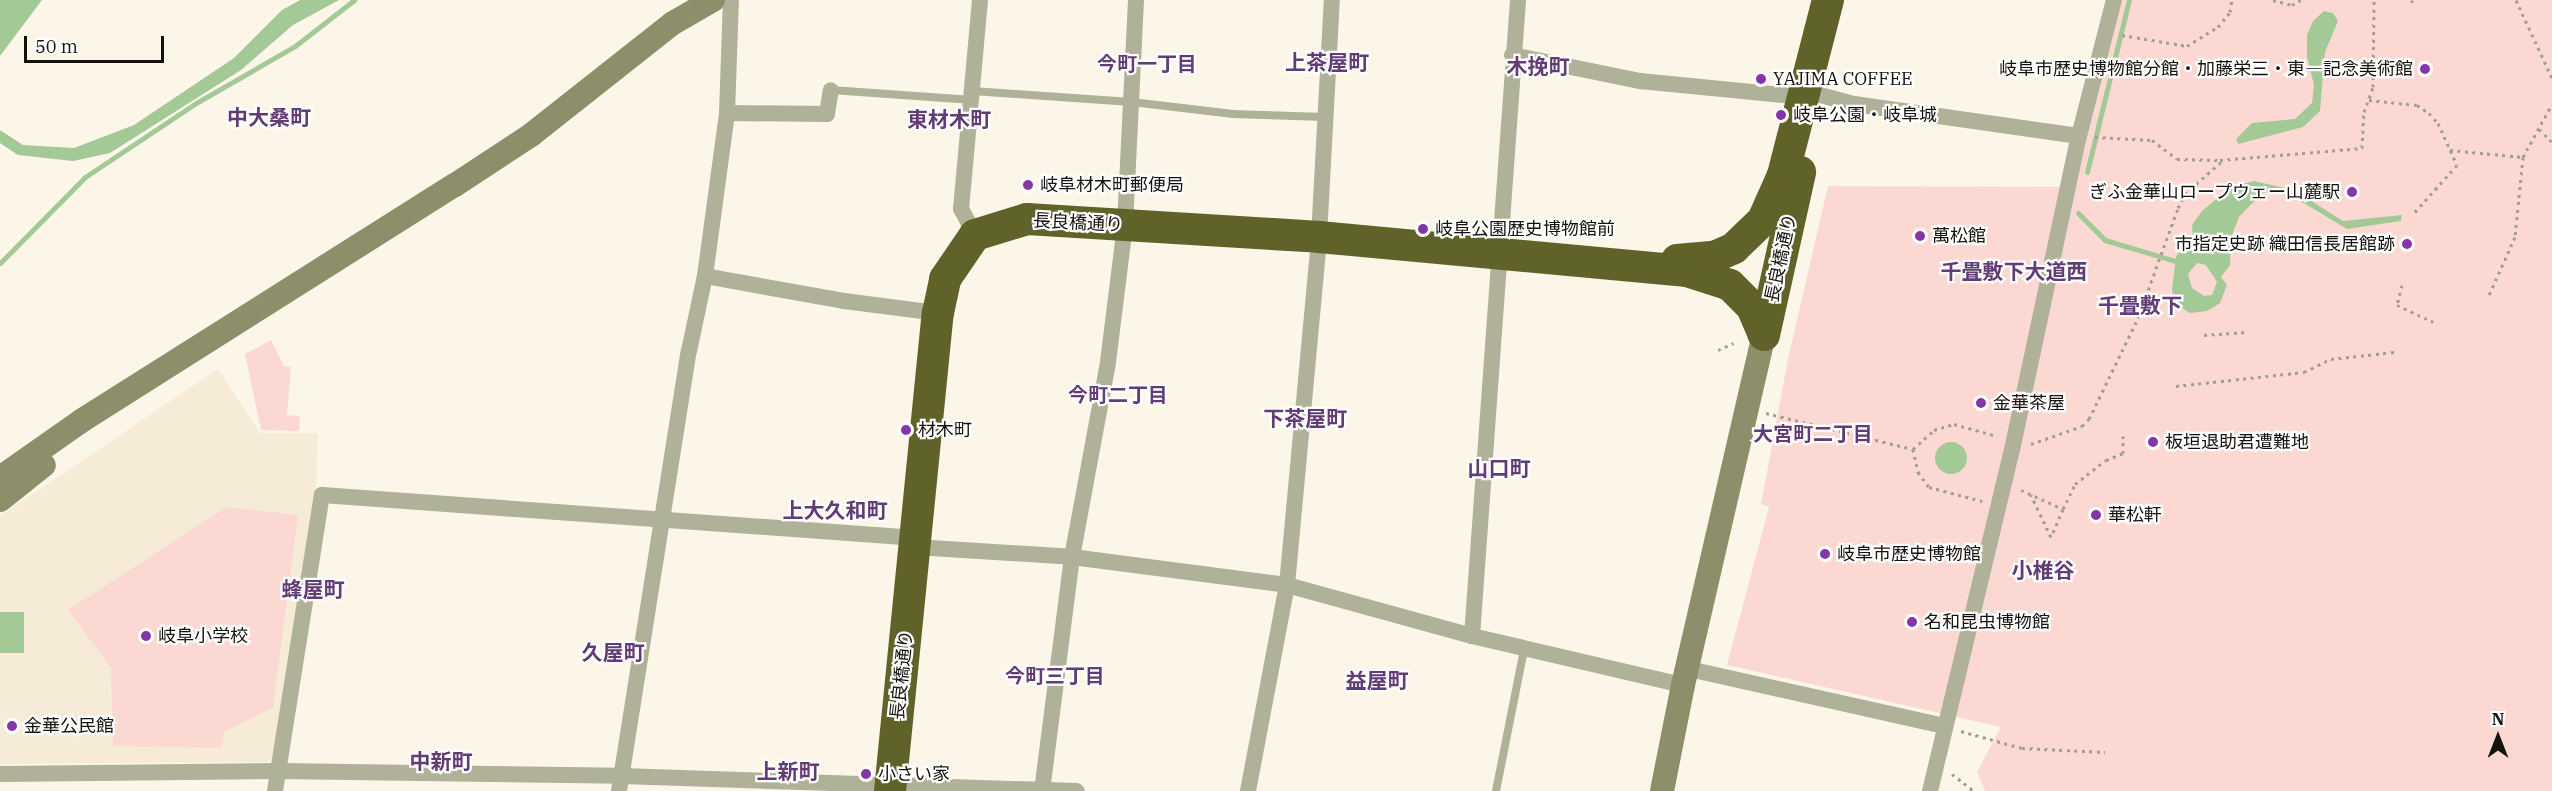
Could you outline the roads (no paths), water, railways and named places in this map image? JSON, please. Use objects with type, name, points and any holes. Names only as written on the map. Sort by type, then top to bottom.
[{"type":"highway","name":"長良橋通り","points":[[1764,335],[1797,181],[1828,0]]},
{"type":"highway","name":"長良橋通り","points":[[890,788],[938,313],[945,279],[975,235],[992,227],[1027,219],[1319,237],[1607,260],[1714,257],[1749,236],[1763,220],[1777,191],[1849,0]]},
{"type":"highway","name":"長良橋通り","points":[[1607,260],[1716,278],[1730,285],[1752,307],[1764,335]]},
{"type":"street","points":[[0,478],[81,421],[531,135],[673,23],[713,0]]},
{"type":"street","points":[[620,783],[689,351],[705,276],[727,113],[731,0]]},
{"type":"street","points":[[975,235],[961,209],[980,0]]},
{"type":"street","points":[[1042,790],[1072,556],[1108,362],[1125,225],[1136,0]]},
{"type":"street","points":[[1248,791],[1287,585],[1319,237],[1332,0]]},
{"type":"street","points":[[1472,636],[1512,54],[1518,0]]},
{"type":"street","points":[[1930,791],[1996,505],[2012,450],[2079,136],[2114,0]]},
{"type":"street","points":[[1512,54],[1640,81],[1812,96],[2079,136]]},
{"type":"street","points":[[727,113],[827,114],[831,90]]},
{"type":"street","points":[[705,276],[844,301],[938,313]]},
{"type":"street","points":[[1662,791],[1764,335]]},
{"type":"street","points":[[0,500],[64,450],[81,421]]},
{"type":"street","points":[[275,791],[322,495],[1072,556],[1287,585],[1524,649],[1945,726]]},
{"type":"street","points":[[0,774],[278,771],[620,783],[1077,791]]},
{"type":"lane","points":[[831,90],[1132,102],[1233,114],[1325,117]]},
{"type":"lane","points":[[1496,791],[1524,649]]},
{"type":"waterway","points":[[0,263],[85,177],[196,103],[295,46],[354,0]]},
{"type":"waterway","points":[[2087,172],[2129,0]]},
{"type":"waterway","points":[[2078,213],[2105,240],[2175,261]]},
{"type":"place","name":"岐阜市歴史博物館分館・加藤栄三・東―記念美術館","points":[[2425,69]]},
{"type":"place","name":"YAJIMA COFFEE","points":[[1761,79]]},
{"type":"place","name":"岐阜公園・岐阜城","points":[[1781,115]]},
{"type":"place","name":"岐阜材木町郵便局","points":[[1028,185]]},
{"type":"place","name":"ぎふ金華山ロープウェー山麓駅","points":[[2352,192]]},
{"type":"place","name":"岐阜公園歴史博物館前","points":[[1423,229]]},
{"type":"place","name":"萬松館","points":[[1920,236]]},
{"type":"place","name":"市指定史跡 織田信長居館跡","points":[[2407,244]]},
{"type":"place","name":"金華茶屋","points":[[1981,403]]},
{"type":"place","name":"材木町","points":[[906,430]]},
{"type":"place","name":"板垣退助君遭難地","points":[[2153,442]]},
{"type":"place","name":"華松軒","points":[[2096,515]]},
{"type":"place","name":"岐阜市歴史博物館","points":[[1825,554]]},
{"type":"place","name":"名和昆虫博物館","points":[[1912,622]]},
{"type":"place","name":"岐阜小学校","points":[[146,636]]},
{"type":"place","name":"金華公民館","points":[[12,726]]},
{"type":"place","name":"小さい家","points":[[866,774]]},
{"type":"district","name":"上茶屋町","points":[[1327,62]]},
{"type":"district","name":"今町一丁目","points":[[1147,63]]},
{"type":"district","name":"木挽町","points":[[1538,66]]},
{"type":"district","name":"中大桑町","points":[[269,117]]},
{"type":"district","name":"東材木町","points":[[949,119]]},
{"type":"district","name":"千畳敷下大道西","points":[[2014,271]]},
{"type":"district","name":"千畳敷下","points":[[2140,305]]},
{"type":"district","name":"今町二丁目","points":[[1118,394]]},
{"type":"district","name":"下茶屋町","points":[[1305,418]]},
{"type":"district","name":"大宮町二丁目","points":[[1813,433]]},
{"type":"district","name":"山口町","points":[[1499,468]]},
{"type":"district","name":"上大久和町","points":[[835,510]]},
{"type":"district","name":"小椎谷","points":[[2043,570]]},
{"type":"district","name":"蜂屋町","points":[[313,589]]},
{"type":"district","name":"久屋町","points":[[613,652]]},
{"type":"district","name":"今町三丁目","points":[[1055,675]]},
{"type":"district","name":"益屋町","points":[[1377,680]]},
{"type":"district","name":"中新町","points":[[441,761]]},
{"type":"district","name":"上新町","points":[[788,771]]}]
